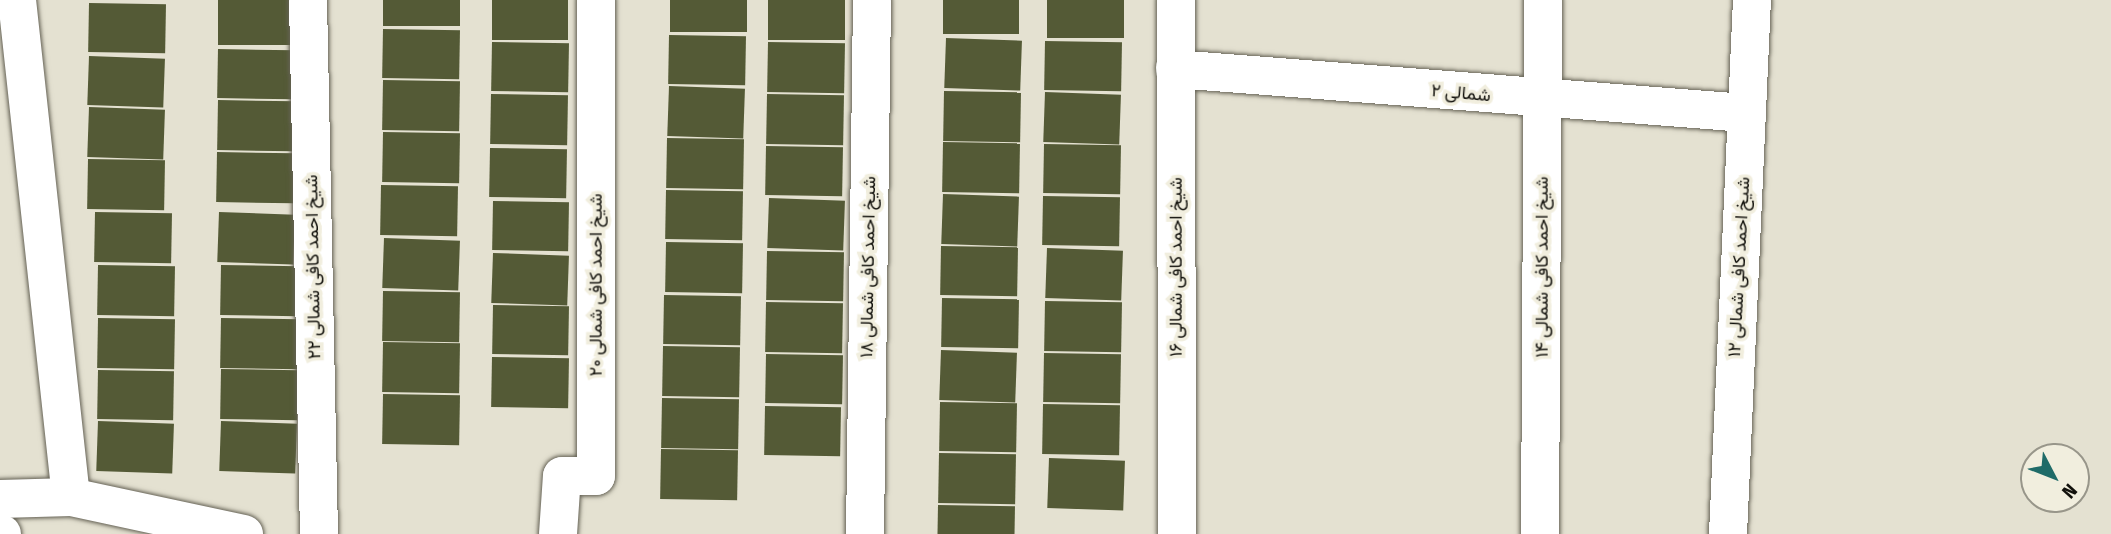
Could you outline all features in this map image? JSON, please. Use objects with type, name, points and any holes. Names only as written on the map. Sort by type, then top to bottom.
[{"type":"street","points":[[17,0],[71,497]]},
{"type":"street","name":"شیخ احمد کافی شمالی ۲۲","points":[[308,0],[319,534]]},
{"type":"street","name":"شیخ احمد کافی شمالی ۲۰","points":[[558,534],[562,476],[596,476],[596,0]]},
{"type":"street","name":"شیخ احمد کافی شمالی ۱۸","points":[[865,534],[872,0]]},
{"type":"street","name":"شیخ احمد کافی شمالی ۱۶","points":[[1176,0],[1177,534]]},
{"type":"street","name":"شیخ احمد کافی شمالی ۱۴","points":[[1540,534],[1543,0]]},
{"type":"street","name":"شیخ احمد کافی شمالی ۱۲","points":[[1728,534],[1752,0]]},
{"type":"street","name":"۲ شمالی","points":[[1175,69],[1746,113]]},
{"type":"street","points":[[0,499],[71,497],[244,534]]},
{"type":"building","points":[[218,0],[295,0],[295,45],[218,45]]},
{"type":"building","points":[[383,0],[460,0],[460,26],[383,26]]},
{"type":"building","points":[[492,0],[568,0],[568,40],[492,40]]},
{"type":"building","points":[[670,0],[747,0],[747,32],[670,32]]},
{"type":"building","points":[[768,0],[845,0],[845,40],[768,40]]},
{"type":"building","points":[[943,0],[1019,0],[1019,34],[943,34]]},
{"type":"building","points":[[1047,0],[1124,0],[1124,38],[1047,38]]},
{"type":"building","points":[[89,3],[166,4],[165,53],[88,52]]},
{"type":"building","points":[[383,29],[460,30],[459,79],[382,78]]},
{"type":"building","points":[[669,35],[746,36],[745,85],[668,84]]},
{"type":"building","points":[[946,38],[1022,41],[1020,91],[944,88]]},
{"type":"building","points":[[1045,41],[1122,42],[1121,91],[1044,90]]},
{"type":"building","points":[[492,42],[569,43],[568,92],[491,91]]},
{"type":"building","points":[[768,42],[845,43],[844,93],[767,92]]},
{"type":"building","points":[[218,49],[295,50],[294,99],[217,98]]},
{"type":"building","points":[[89,56],[165,59],[163,108],[87,105]]},
{"type":"building","points":[[383,80],[460,81],[459,131],[382,130]]},
{"type":"building","points":[[669,86],[745,89],[743,139],[667,136]]},
{"type":"building","points":[[944,91],[1021,92],[1020,142],[943,141]]},
{"type":"building","points":[[1045,92],[1121,95],[1119,145],[1043,142]]},
{"type":"building","points":[[491,94],[568,95],[567,145],[490,144]]},
{"type":"building","points":[[767,94],[844,95],[843,145],[766,144]]},
{"type":"building","points":[[218,100],[295,101],[294,151],[217,150]]},
{"type":"building","points":[[89,107],[165,110],[163,160],[87,157]]},
{"type":"building","points":[[383,132],[460,133],[459,183],[382,182]]},
{"type":"building","points":[[667,138],[744,139],[743,189],[666,188]]},
{"type":"building","points":[[943,142],[1020,143],[1019,193],[942,192]]},
{"type":"building","points":[[1044,144],[1121,145],[1120,194],[1043,193]]},
{"type":"building","points":[[766,146],[843,147],[842,196],[765,195]]},
{"type":"building","points":[[490,148],[567,149],[566,198],[489,197]]},
{"type":"building","points":[[217,152],[294,153],[293,203],[216,202]]},
{"type":"building","points":[[88,159],[165,160],[164,210],[87,209]]},
{"type":"building","points":[[381,185],[458,186],[457,236],[380,235]]},
{"type":"building","points":[[666,190],[743,191],[742,240],[665,239]]},
{"type":"building","points":[[943,194],[1019,197],[1017,247],[941,244]]},
{"type":"building","points":[[1043,196],[1120,197],[1119,246],[1042,245]]},
{"type":"building","points":[[769,198],[845,201],[843,251],[767,248]]},
{"type":"building","points":[[493,201],[569,202],[568,251],[492,250]]},
{"type":"building","points":[[95,212],[172,213],[171,263],[94,262]]},
{"type":"building","points":[[219,212],[295,215],[293,265],[217,262]]},
{"type":"building","points":[[384,238],[460,241],[458,291],[382,288]]},
{"type":"building","points":[[666,242],[743,243],[742,293],[665,292]]},
{"type":"building","points":[[941,246],[1018,247],[1017,296],[940,295]]},
{"type":"building","points":[[1047,248],[1123,251],[1121,301],[1045,298]]},
{"type":"building","points":[[767,251],[844,252],[843,301],[766,300]]},
{"type":"building","points":[[493,253],[569,256],[567,306],[491,303]]},
{"type":"building","points":[[98,265],[175,266],[174,316],[97,315]]},
{"type":"building","points":[[221,265],[298,266],[297,316],[220,315]]},
{"type":"building","points":[[383,291],[460,292],[459,342],[382,341]]},
{"type":"building","points":[[664,295],[741,296],[740,345],[663,344]]},
{"type":"building","points":[[942,298],[1019,299],[1018,348],[941,347]]},
{"type":"building","points":[[1045,301],[1122,302],[1121,352],[1044,351]]},
{"type":"building","points":[[766,302],[843,303],[842,353],[765,352]]},
{"type":"building","points":[[493,305],[569,306],[568,355],[492,354]]},
{"type":"building","points":[[98,318],[175,319],[174,369],[97,368]]},
{"type":"building","points":[[221,318],[298,319],[297,369],[220,368]]},
{"type":"building","points":[[383,342],[460,343],[459,393],[382,392]]},
{"type":"building","points":[[663,346],[740,347],[739,397],[662,396]]},
{"type":"building","points":[[941,350],[1017,353],[1015,403],[939,400]]},
{"type":"building","points":[[1044,353],[1121,354],[1120,403],[1043,402]]},
{"type":"building","points":[[766,354],[843,355],[842,404],[765,403]]},
{"type":"building","points":[[492,357],[569,358],[568,408],[491,407]]},
{"type":"building","points":[[221,369],[298,370],[297,420],[220,419]]},
{"type":"building","points":[[98,370],[174,371],[173,420],[97,419]]},
{"type":"building","points":[[383,394],[460,395],[459,445],[382,444]]},
{"type":"building","points":[[662,398],[739,399],[738,449],[661,448]]},
{"type":"building","points":[[940,402],[1017,403],[1016,452],[939,451]]},
{"type":"building","points":[[1043,404],[1120,405],[1119,455],[1042,454]]},
{"type":"building","points":[[765,406],[841,407],[840,456],[764,455]]},
{"type":"building","points":[[98,421],[174,424],[172,474],[96,471]]},
{"type":"building","points":[[221,421],[297,424],[295,474],[219,471]]},
{"type":"building","points":[[661,449],[738,450],[737,500],[660,499]]},
{"type":"building","points":[[939,453],[1016,454],[1015,504],[938,503]]},
{"type":"building","points":[[1049,458],[1125,461],[1123,511],[1047,508]]},
{"type":"building","points":[[938,505],[1015,506],[1015,534],[937,534]]}]
